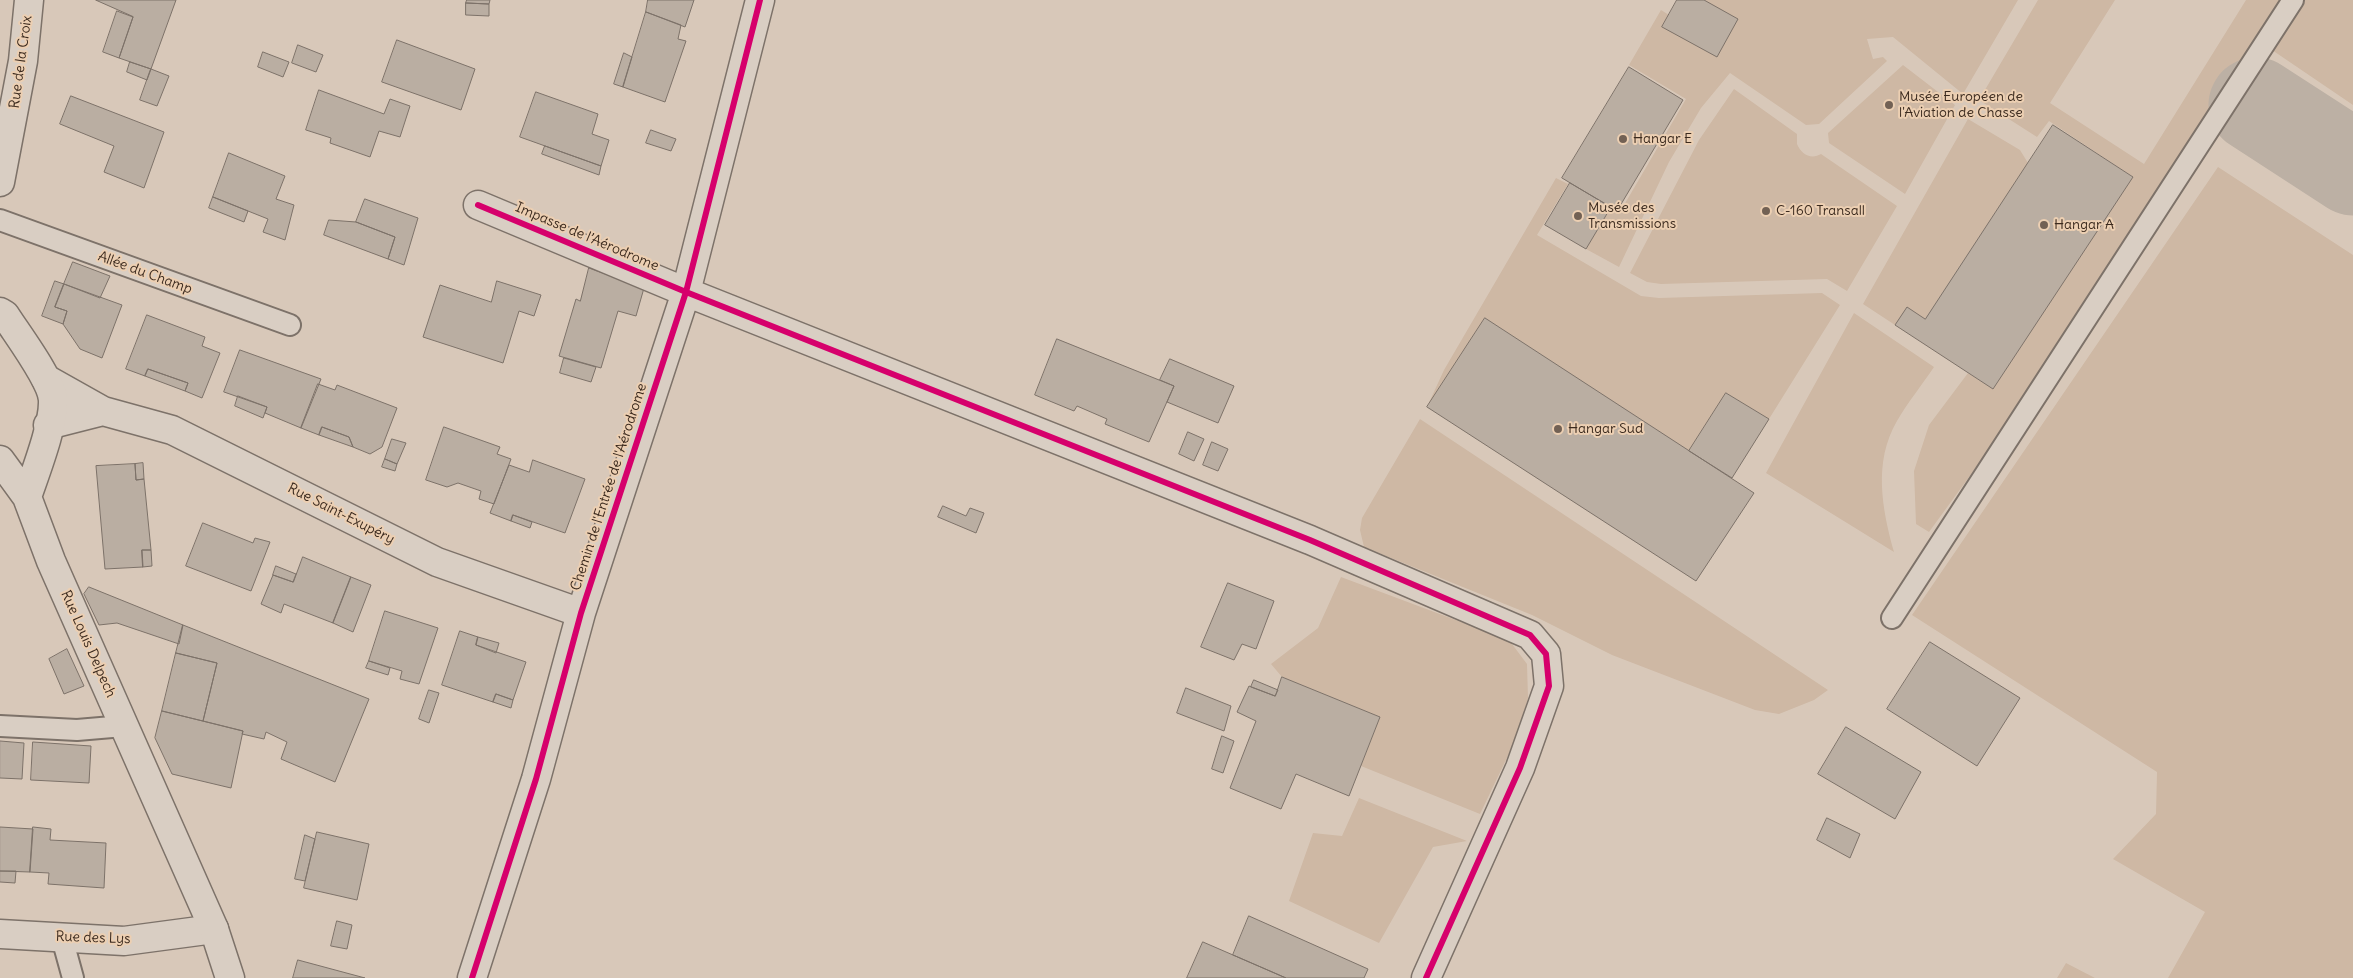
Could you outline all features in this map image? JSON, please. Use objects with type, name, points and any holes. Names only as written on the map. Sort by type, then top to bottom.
[{"type":"street","name":"Rue de la Croix","points":[[0,182],[12,60],[29,0]]},
{"type":"street","name":"Chemin de l'Entrée de l'Aérodrome","points":[[472,978],[536,779],[581,613],[686,292],[760,0]]},
{"type":"street","name":"Impasse de l’Aérodrome","points":[[478,205],[686,292],[1310,540],[1530,635],[1546,654],[1549,686],[1520,768],[1426,978]]},
{"type":"street","points":[[0,312],[5,315],[46,379],[53,399],[47,433],[27,498]]},
{"type":"street","name":"Rue Saint-Exupéry","points":[[46,379],[103,411],[172,430],[437,562],[581,613]]},
{"type":"street","points":[[0,451],[22,462],[47,433],[103,411]]},
{"type":"street","name":"Rue Louis Delpech","points":[[0,460],[27,498],[51,561],[214,929],[230,978]]},
{"type":"street","name":"Rue des Lys","points":[[0,934],[124,942],[214,929]]},
{"type":"lane","points":[[1892,618],[2293,0]]},
{"type":"lane","name":"Allée du Champ","points":[[0,220],[290,325]]},
{"type":"lane","points":[[0,726],[77,730],[124,726]]},
{"type":"lane","points":[[62,938],[73,978]]},
{"type":"shaded area","points":[[1704,0],[2018,0],[1963,94],[1893,37],[1867,39],[1873,59],[1883,57],[1887,61],[1819,124],[1806,125],[1730,73],[1701,108],[1669,162],[1619,267],[1586,249],[1611,207],[1620,212],[1686,99],[1629,65],[1661,10],[1669,15],[1662,27]]},
{"type":"shaded area","points":[[2038,0],[2115,0],[2050,103],[2144,164],[2246,0],[2281,0],[1988,451],[1929,532],[1916,524],[1914,471],[1929,425],[1968,373],[1993,389],[2133,177],[2049,121],[2037,137],[1979,100]]},
{"type":"shaded area","points":[[2305,0],[2353,0],[2353,105],[2272,50]]},
{"type":"shaded area","points":[[1903,65],[1955,105],[1905,194],[1829,143],[1828,133]]},
{"type":"shaded area","points":[[1734,89],[1797,134],[1797,144],[1804,153],[1810,156],[1821,154],[1897,206],[1847,291],[1827,279],[1661,284],[1647,282],[1630,273],[1699,140]]},
{"type":"shaded area","points":[[1968,119],[2020,150],[2028,163],[1925,319],[1895,325],[1863,304]]},
{"type":"shaded area","points":[[2218,167],[2353,255],[2353,978],[2168,978],[2205,912],[2113,859],[2156,814],[2157,772],[1912,615]]},
{"type":"shaded area","points":[[1556,178],[1568,184],[1537,235],[1641,296],[1659,298],[1822,293],[1840,305],[1769,419],[1726,393],[1689,451],[1485,318],[1427,407],[1444,370]]},
{"type":"shaded area","points":[[1854,313],[1934,367],[1897,421],[1889,437],[1885,453],[1882,469],[1883,502],[1894,552],[1766,473]]},
{"type":"shaded area","points":[[1420,419],[1828,690],[1814,700],[1779,714],[1755,710],[1612,655],[1532,615],[1364,547],[1360,530],[1362,518]]},
{"type":"shaded area","points":[[1341,577],[1509,640],[1527,664],[1528,698],[1515,741],[1480,814],[1361,766],[1380,717],[1282,677],[1271,664],[1318,628]]},
{"type":"shaded area","points":[[1359,798],[1467,841],[1433,847],[1379,943],[1289,901],[1313,833],[1342,836]]},
{"type":"shaded area","points":[[2066,963],[2095,978],[2057,978]]},
{"type":"building","points":[[96,0],[176,0],[151,69],[119,58],[133,17]]},
{"type":"building","points":[[467,0],[490,0],[489,4],[466,3]]},
{"type":"building","points":[[648,0],[694,0],[685,27],[646,12]]},
{"type":"building","points":[[1677,0],[1704,0],[1738,19],[1717,57],[1662,27]]},
{"type":"building","points":[[466,3],[489,4],[489,16],[466,15]]},
{"type":"building","points":[[117,11],[133,17],[119,58],[103,52]]},
{"type":"building","points":[[646,12],[681,25],[678,39],[686,41],[665,102],[623,87]]},
{"type":"building","points":[[397,40],[475,69],[461,110],[382,82]]},
{"type":"building","points":[[298,45],[323,55],[316,72],[292,63]]},
{"type":"building","points":[[263,52],[289,62],[283,77],[258,67]]},
{"type":"building","points":[[624,53],[632,57],[623,87],[614,84]]},
{"type":"building","points":[[130,62],[151,69],[147,80],[127,72]]},
{"type":"building","name":"Hangar E","points":[[1629,67],[1683,100],[1617,211],[1562,178]]},
{"type":"building","points":[[151,69],[169,76],[157,106],[140,100]]},
{"type":"building","points":[[319,90],[384,114],[390,99],[410,106],[400,137],[379,131],[370,157],[330,143],[331,138],[306,130]]},
{"type":"building","points":[[536,92],[598,114],[592,134],[609,140],[601,166],[520,137]]},
{"type":"building","points":[[71,96],[164,132],[144,188],[104,172],[114,146],[60,124]]},
{"type":"building","name":"Hangar A","points":[[2053,125],[2133,177],[1993,389],[1895,325],[1907,307],[1925,319]]},
{"type":"building","points":[[651,130],[676,139],[671,151],[646,143]]},
{"type":"building","points":[[545,146],[601,166],[599,175],[542,154]]},
{"type":"building","points":[[229,153],[285,176],[276,199],[294,205],[285,240],[263,232],[268,219],[213,197]]},
{"type":"building","name":"Musée des Transmissions","points":[[1570,183],[1611,207],[1586,249],[1545,225]]},
{"type":"building","points":[[213,197],[248,211],[244,222],[209,208]]},
{"type":"building","points":[[365,199],[418,218],[404,265],[388,259],[395,237],[356,222]]},
{"type":"building","points":[[329,220],[356,222],[395,237],[388,259],[324,235]]},
{"type":"building","points":[[73,262],[110,276],[100,298],[64,284]]},
{"type":"building","points":[[589,268],[644,288],[636,316],[618,311],[601,368],[559,356],[576,299],[580,301]]},
{"type":"building","points":[[55,281],[64,284],[55,307],[67,311],[63,324],[42,316]]},
{"type":"building","points":[[497,281],[541,295],[534,316],[519,311],[503,363],[423,337],[440,285],[491,302]]},
{"type":"building","points":[[64,284],[122,305],[102,358],[80,349],[63,324],[67,311],[55,307]]},
{"type":"building","points":[[147,315],[205,337],[202,346],[220,353],[202,398],[185,391],[188,383],[148,369],[145,376],[126,369]]},
{"type":"building","name":"Hangar Sud","points":[[1485,318],[1754,493],[1696,581],[1427,407]]},
{"type":"building","points":[[1057,339],[1174,386],[1149,442],[1105,424],[1107,419],[1077,406],[1074,411],[1035,395]]},
{"type":"building","points":[[240,350],[321,379],[301,428],[265,413],[267,407],[224,392]]},
{"type":"building","points":[[564,358],[596,367],[591,382],[560,373]]},
{"type":"building","points":[[1170,359],[1234,386],[1218,423],[1167,402],[1174,386],[1160,380]]},
{"type":"building","points":[[148,369],[188,383],[185,391],[145,376]]},
{"type":"building","points":[[318,384],[335,390],[337,385],[397,408],[382,447],[370,454],[353,447],[349,437],[322,427],[319,435],[301,428]]},
{"type":"building","points":[[1726,393],[1769,419],[1732,478],[1689,451]]},
{"type":"building","points":[[238,396],[267,407],[263,418],[235,406]]},
{"type":"building","points":[[322,427],[349,437],[353,447],[319,435]]},
{"type":"building","points":[[444,427],[500,447],[497,454],[511,459],[494,504],[479,499],[481,491],[458,483],[447,487],[426,480]]},
{"type":"building","points":[[1188,432],[1204,439],[1194,461],[1179,454]]},
{"type":"building","points":[[392,439],[406,443],[397,464],[385,459]]},
{"type":"building","points":[[1212,442],[1228,449],[1218,471],[1203,465]]},
{"type":"building","points":[[385,459],[397,464],[395,471],[382,467]]},
{"type":"building","points":[[533,460],[585,479],[565,533],[513,515],[511,521],[490,513],[509,465],[529,472]]},
{"type":"building","points":[[143,463],[144,479],[136,480],[135,464]]},
{"type":"building","points":[[135,464],[136,480],[144,479],[151,550],[142,550],[143,567],[105,569],[96,466]]},
{"type":"building","points":[[943,506],[966,516],[970,508],[984,513],[976,533],[938,517]]},
{"type":"building","points":[[513,515],[532,522],[530,528],[511,521]]},
{"type":"building","points":[[203,523],[253,543],[255,538],[270,542],[251,591],[186,566]]},
{"type":"building","points":[[142,550],[151,550],[152,566],[143,567]]},
{"type":"building","points":[[303,557],[351,577],[333,623],[284,604],[281,613],[261,604],[273,575],[293,582]]},
{"type":"building","points":[[276,566],[296,574],[293,582],[273,575]]},
{"type":"building","points":[[351,577],[371,585],[353,632],[333,623]]},
{"type":"building","points":[[1228,583],[1274,601],[1256,649],[1242,644],[1234,660],[1201,647]]},
{"type":"building","points":[[89,587],[183,625],[179,644],[117,623],[99,625],[84,594]]},
{"type":"building","points":[[385,611],[438,628],[419,684],[400,679],[402,671],[369,661]]},
{"type":"building","points":[[183,625],[369,699],[335,782],[281,759],[287,742],[266,732],[264,739],[242,734],[243,731],[203,721],[217,663],[176,653]]},
{"type":"building","points":[[460,631],[478,637],[476,645],[526,662],[513,700],[496,694],[493,702],[442,685]]},
{"type":"building","points":[[478,637],[499,643],[496,653],[476,645]]},
{"type":"building","points":[[1930,642],[2020,698],[1977,766],[1887,709]]},
{"type":"building","points":[[67,649],[84,686],[64,694],[49,659]]},
{"type":"building","points":[[176,653],[217,663],[203,721],[162,711]]},
{"type":"building","points":[[369,661],[390,668],[388,675],[366,668]]},
{"type":"building","points":[[1282,677],[1380,717],[1349,796],[1296,774],[1281,809],[1230,788],[1256,721],[1237,712],[1249,686],[1275,696]]},
{"type":"building","points":[[1254,680],[1278,690],[1275,696],[1251,687]]},
{"type":"building","points":[[1186,688],[1231,706],[1224,731],[1177,713]]},
{"type":"building","points":[[429,690],[439,693],[429,723],[419,719]]},
{"type":"building","points":[[496,694],[513,700],[511,708],[493,702]]},
{"type":"building","points":[[162,711],[243,731],[231,788],[172,774],[155,738]]},
{"type":"building","points":[[1846,727],[1921,772],[1895,819],[1818,774]]},
{"type":"building","points":[[1222,736],[1234,741],[1223,773],[1212,769]]},
{"type":"building","points":[[0,741],[24,743],[22,779],[0,778]]},
{"type":"building","points":[[33,742],[91,746],[89,783],[31,780]]},
{"type":"building","points":[[1827,818],[1860,834],[1850,858],[1817,840]]},
{"type":"building","points":[[0,827],[33,829],[30,872],[0,871]]},
{"type":"building","points":[[33,827],[51,829],[50,840],[106,843],[104,888],[48,884],[49,873],[30,872]]},
{"type":"building","points":[[317,832],[369,844],[357,900],[304,888]]},
{"type":"building","points":[[305,835],[315,839],[305,881],[295,879]]},
{"type":"building","points":[[0,871],[16,871],[15,883],[0,882]]},
{"type":"building","points":[[1249,916],[1368,969],[1364,978],[1286,978],[1233,955]]},
{"type":"building","points":[[337,921],[352,925],[347,949],[331,946]]},
{"type":"building","points":[[1203,942],[1233,955],[1286,978],[1187,978]]},
{"type":"building","points":[[298,960],[365,978],[293,978]]},
{"type":"taxiway","points":[[2256,105],[2353,168]]},
{"type":"cycle path","points":[[472,978],[536,779],[581,613],[686,292],[760,0]]},
{"type":"cycle path","points":[[478,205],[686,292],[1310,540],[1530,635],[1546,654],[1549,686],[1520,768],[1426,978]]},
{"type":"place","name":"Musée Européen de l'Aviation de Chasse","points":[[1889,105]]},
{"type":"place","name":"Hangar E","points":[[1623,139]]},
{"type":"place","name":"C-160 Transall","points":[[1766,211]]},
{"type":"place","name":"Musée des Transmissions","points":[[1578,216]]},
{"type":"place","name":"Hangar A","points":[[2044,225]]},
{"type":"place","name":"Hangar Sud","points":[[1558,429]]}]
